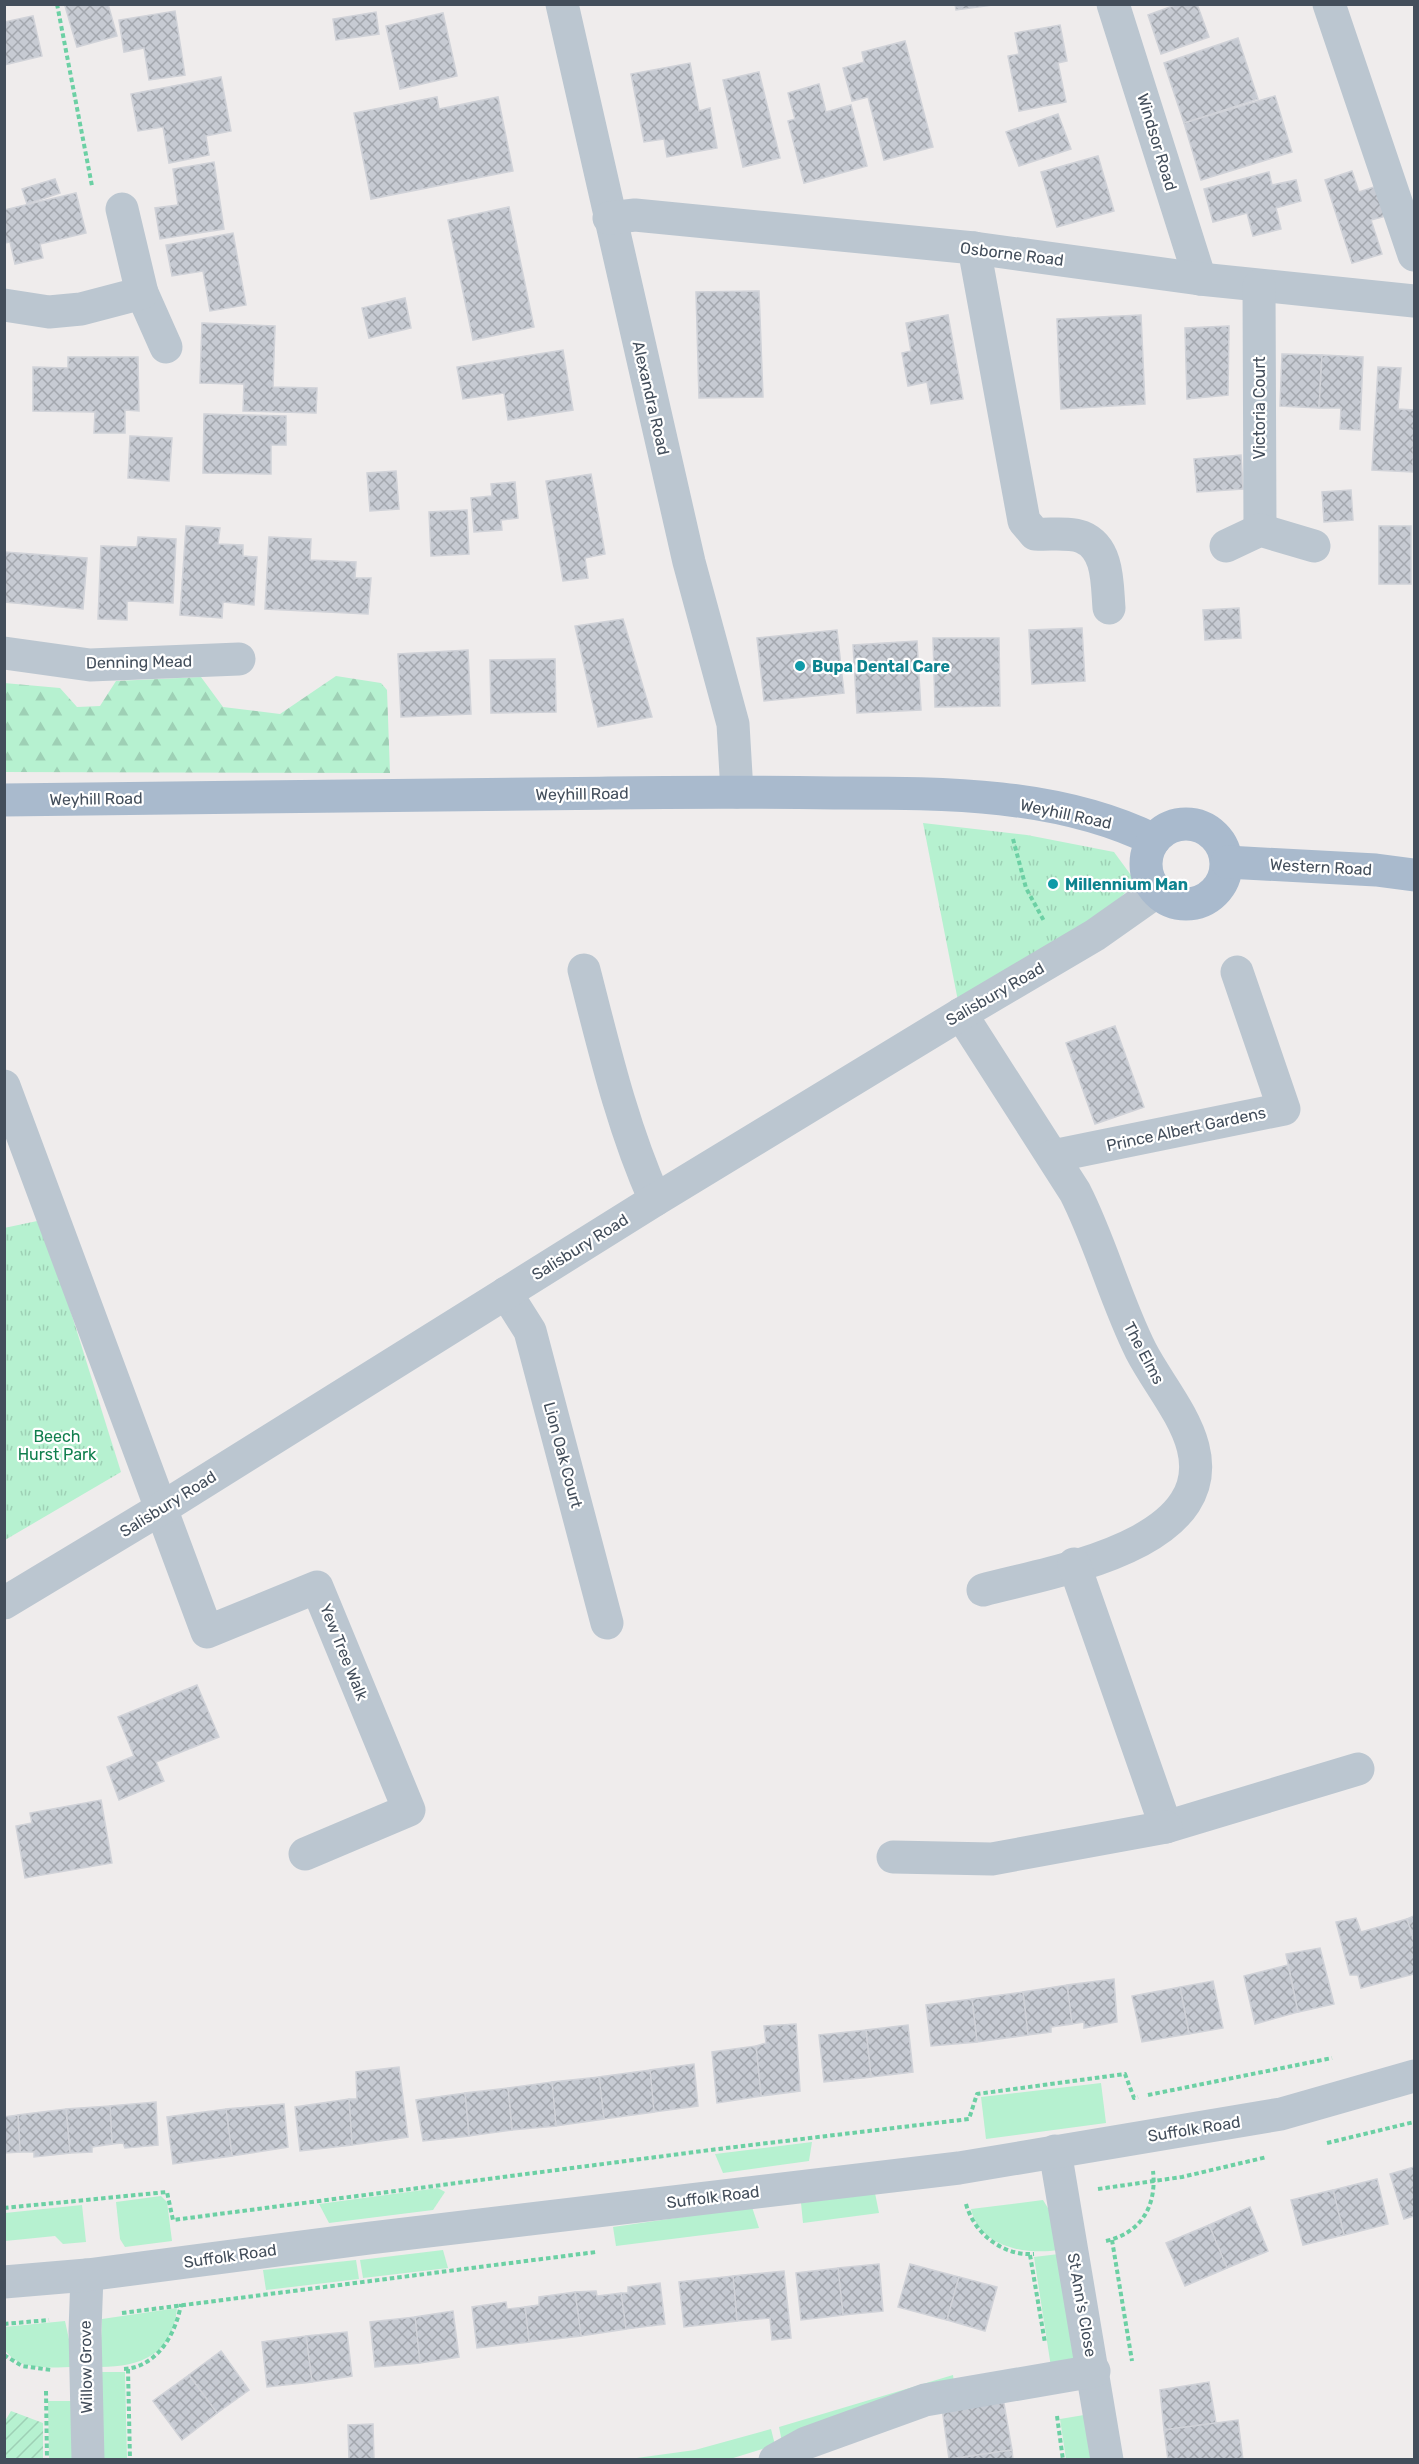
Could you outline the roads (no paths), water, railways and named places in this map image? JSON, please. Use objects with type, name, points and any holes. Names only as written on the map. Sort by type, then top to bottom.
[{"type":"main road","name":"Weyhill Road","points":[[4,800],[737,792],[894,793],[988,798],[1079,813],[1154,840]]},
{"type":"main road","points":[[1191,824],[1204,828],[1216,837],[1227,862],[1225,875],[1219,887],[1197,904],[1173,902],[1156,892],[1146,867],[1147,852],[1154,840],[1164,831],[1177,825],[1191,824]]},
{"type":"main road","name":"Western Road","points":[[1227,862],[1377,870],[1414,875]]},
{"type":"street","name":"Alexandra Road","points":[[562,4],[689,562],[733,724],[737,792]]},
{"type":"street","name":"Windsor Road","points":[[1113,4],[1200,279]]},
{"type":"street","points":[[1329,4],[1414,255]]},
{"type":"street","points":[[122,209],[142,293],[166,347]]},
{"type":"street","name":"Osborne Road","points":[[609,218],[635,215],[974,248],[1200,279],[1414,301]]},
{"type":"street","points":[[974,248],[1024,521],[1035,534],[1082,537],[1097,547],[1105,564],[1109,608]]},
{"type":"street","name":"Victoria Court","points":[[1259,286],[1260,530]]},
{"type":"street","points":[[4,305],[60,311],[81,309],[142,293]]},
{"type":"street","points":[[1226,546],[1260,530],[1314,546]]},
{"type":"street","name":"Denning Mead","points":[[4,654],[90,665],[238,659]]},
{"type":"street","name":"Salisbury Road","points":[[4,1603],[162,1508],[655,1200],[1095,935],[1156,892]]},
{"type":"street","points":[[584,970],[617,1099],[635,1156],[655,1200]]},
{"type":"street","name":"Prince Albert Gardens","points":[[1053,1156],[1284,1109],[1237,972]]},
{"type":"street","name":"The Elms","points":[[961,1014],[1053,1156],[1089,1219],[1130,1328],[1184,1425],[1193,1446],[1195,1462],[1188,1495],[1177,1514],[1164,1527],[1129,1547],[982,1590]]},
{"type":"street","points":[[4,1086],[162,1508]]},
{"type":"street","name":"Lion Oak Court","points":[[506,1293],[530,1331],[607,1623]]},
{"type":"street","name":"Yew Tree Walk","points":[[162,1508],[207,1632],[317,1587],[409,1810],[305,1854]]},
{"type":"street","points":[[1074,1564],[1166,1827]]},
{"type":"street","points":[[893,1857],[992,1859],[1166,1827],[1358,1769]]},
{"type":"street","name":"Suffolk Road","points":[[4,2282],[87,2275],[370,2238],[959,2168],[1281,2114],[1414,2076]]},
{"type":"street","name":"St Ann's Close","points":[[1055,2151],[1094,2371],[1107,2460]]},
{"type":"street","name":"Willow Grove","points":[[87,2275],[85,2331],[88,2460]]},
{"type":"street","points":[[775,2460],[806,2443],[925,2400],[1094,2371]]},
{"type":"place","name":"Bupa Dental Care","points":[[800,666]]},
{"type":"place","name":"Millennium Man","points":[[1053,884]]},
{"type":"park label","name":"Beech Hurst Park","points":[[57,1445]]}]
